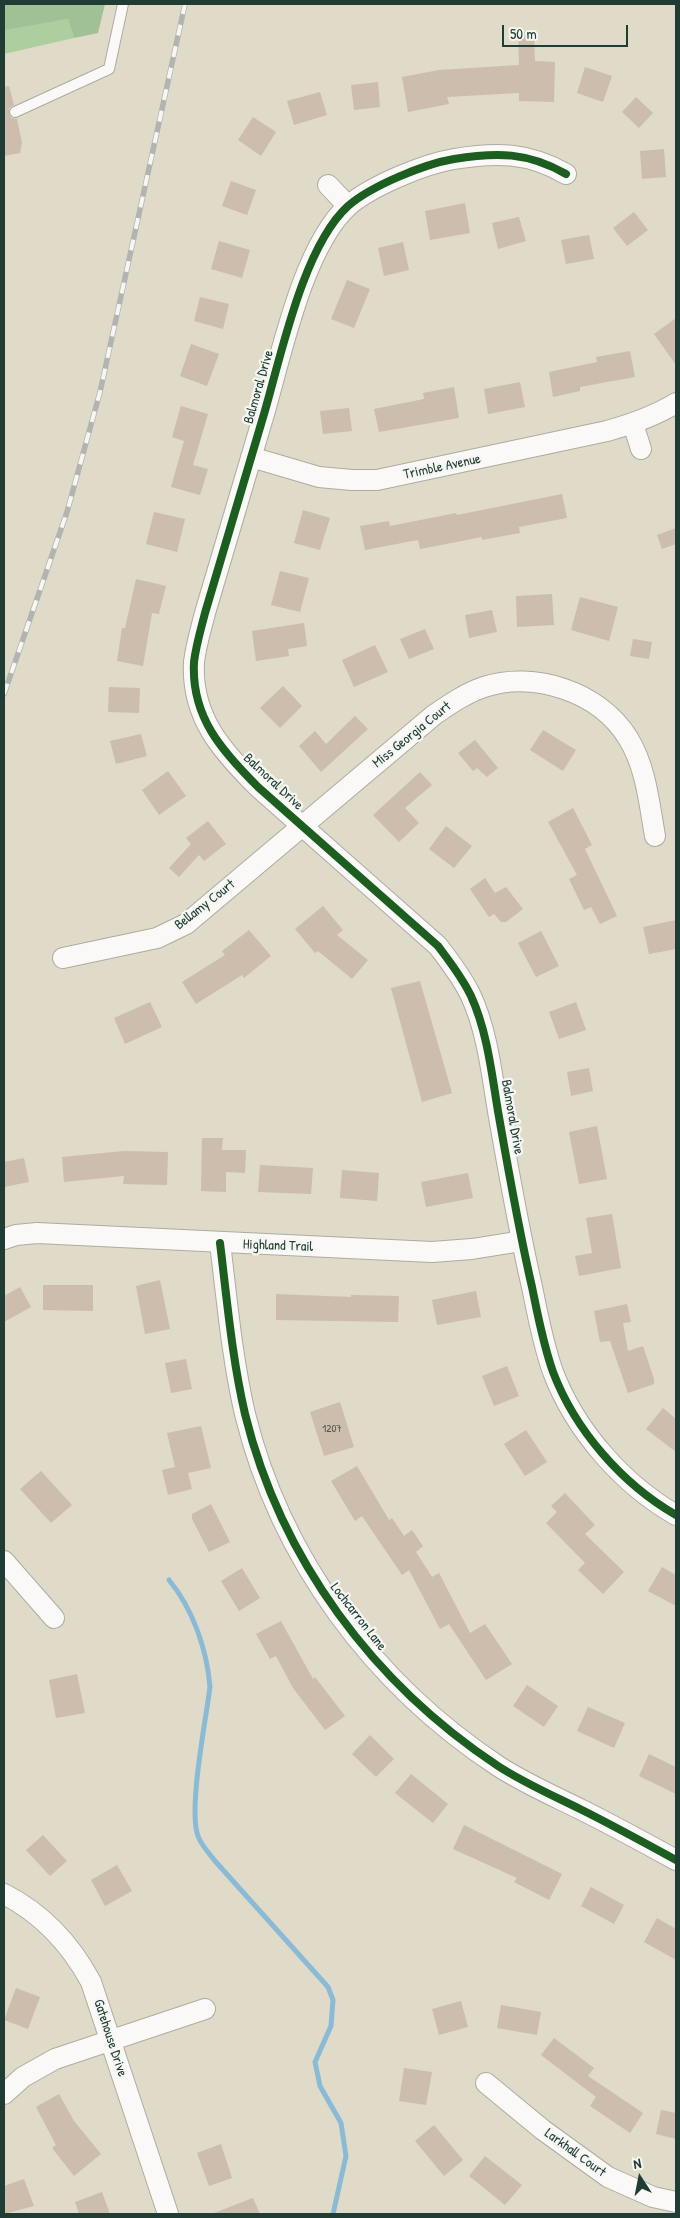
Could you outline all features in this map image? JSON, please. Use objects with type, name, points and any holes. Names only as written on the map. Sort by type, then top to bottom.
[{"type":"street","name":"Balmoral Drive","points":[[566,174],[546,162],[521,156],[476,155],[423,167],[372,191],[348,206],[330,228],[303,281],[198,638],[194,662],[195,680],[204,718],[220,747],[258,787],[438,946],[458,972],[471,997],[486,1044],[522,1241],[542,1335],[553,1372],[579,1421],[613,1465],[639,1489],[676,1515]]},
{"type":"street","points":[[328,185],[348,206]]},
{"type":"street","name":"Trimble Avenue","points":[[251,457],[319,477],[377,480],[633,424],[676,403]]},
{"type":"street","points":[[633,424],[640,449]]},
{"type":"street","name":"Miss Georgia Court","points":[[302,825],[321,812],[434,715],[462,696],[484,688],[518,681],[539,682],[576,694],[592,703],[619,726],[637,757],[644,776],[655,836]]},
{"type":"street","name":"Bellamy Court","points":[[63,958],[157,938],[186,924],[302,825]]},
{"type":"street","name":"Highland Trail","points":[[4,1239],[16,1235],[37,1233],[432,1252],[472,1249],[522,1241]]},
{"type":"street","name":"Lochcarron Lane","points":[[220,1243],[233,1346],[252,1440],[272,1495],[295,1548],[310,1574],[338,1614],[390,1677],[436,1719],[480,1754],[535,1787],[676,1860]]},
{"type":"street","points":[[4,1561],[54,1618]]},
{"type":"street","name":"Gatehouse Drive","points":[[4,1894],[38,1915],[56,1932],[77,1957],[91,1982],[168,2214]]},
{"type":"street","points":[[4,2094],[38,2067],[111,2039],[205,2009]]},
{"type":"street","name":"Larkhall Court","points":[[486,2083],[543,2130],[608,2178],[653,2197],[676,2202]]},
{"type":"lane","points":[[15,112],[109,69],[123,4]]},
{"type":"green space","points":[[4,4],[105,4],[98,33],[74,38],[68,19],[4,30]]},
{"type":"green space","points":[[68,19],[74,38],[4,54],[4,29]]},
{"type":"building","points":[[518,32],[534,32],[535,61],[555,62],[554,102],[519,101],[519,93],[447,97],[449,104],[408,112],[402,77],[439,70],[519,65]]},
{"type":"building","points":[[585,67],[612,76],[603,102],[577,93]]},
{"type":"building","points":[[378,82],[380,107],[354,110],[351,85]]},
{"type":"building","points":[[9,86],[14,105],[9,108],[9,114],[11,118],[17,119],[22,143],[20,153],[4,156],[4,87]]},
{"type":"building","points":[[320,92],[327,115],[294,125],[287,101]]},
{"type":"building","points":[[636,97],[653,113],[639,128],[622,112]]},
{"type":"building","points":[[253,117],[276,132],[261,156],[238,140]]},
{"type":"building","points":[[664,149],[666,177],[642,179],[640,151]]},
{"type":"building","points":[[231,181],[256,190],[247,215],[222,206]]},
{"type":"building","points":[[465,203],[470,233],[430,240],[425,211]]},
{"type":"building","points":[[634,212],[648,230],[627,246],[613,228]]},
{"type":"building","points":[[519,217],[526,241],[498,249],[492,223]]},
{"type":"building","points":[[589,235],[594,259],[566,264],[561,240]]},
{"type":"building","points":[[219,241],[250,250],[242,278],[211,269]]},
{"type":"building","points":[[403,242],[409,270],[384,276],[378,248]]},
{"type":"building","points":[[347,280],[370,289],[354,328],[331,319]]},
{"type":"building","points":[[200,297],[229,304],[223,329],[194,321]]},
{"type":"building","points":[[676,318],[676,365],[654,334]]},
{"type":"building","points":[[191,344],[219,354],[207,386],[180,376]]},
{"type":"building","points":[[630,351],[635,377],[580,387],[580,391],[553,397],[549,372],[597,362],[596,357]]},
{"type":"building","points":[[520,382],[525,407],[488,414],[484,389]]},
{"type":"building","points":[[454,387],[459,418],[379,432],[374,409],[424,399],[423,393]]},
{"type":"building","points":[[181,406],[208,414],[193,465],[208,469],[200,495],[171,487],[184,441],[172,437]]},
{"type":"building","points":[[349,408],[352,431],[323,434],[320,411]]},
{"type":"building","points":[[562,494],[567,518],[519,527],[520,533],[482,540],[482,537],[420,549],[418,540],[365,550],[360,526],[389,521],[390,526]]},
{"type":"building","points":[[303,510],[330,518],[320,550],[294,543]]},
{"type":"building","points":[[154,512],[185,519],[177,552],[146,544]]},
{"type":"building","points":[[676,528],[676,544],[662,549],[657,535]]},
{"type":"building","points":[[280,571],[309,578],[300,612],[271,605]]},
{"type":"building","points":[[136,579],[166,586],[159,614],[152,613],[143,666],[117,661],[122,628],[125,628]]},
{"type":"building","points":[[552,594],[554,625],[517,627],[516,596]]},
{"type":"building","points":[[580,597],[618,607],[609,641],[571,630]]},
{"type":"building","points":[[492,610],[497,632],[469,638],[465,615]]},
{"type":"building","points":[[304,623],[307,646],[288,649],[289,656],[256,661],[252,631]]},
{"type":"building","points":[[425,629],[434,649],[409,659],[400,639]]},
{"type":"building","points":[[633,639],[652,642],[649,659],[630,656]]},
{"type":"building","points":[[375,645],[388,672],[354,687],[342,660]]},
{"type":"building","points":[[283,686],[302,706],[280,728],[260,708]]},
{"type":"building","points":[[109,687],[140,688],[139,713],[108,712]]},
{"type":"building","points":[[355,716],[368,729],[321,772],[299,746],[315,731],[326,744]]},
{"type":"building","points":[[543,730],[576,750],[563,771],[530,750]]},
{"type":"building","points":[[141,734],[147,756],[116,764],[110,741]]},
{"type":"building","points":[[475,740],[498,768],[487,777],[477,768],[473,771],[458,753]]},
{"type":"building","points":[[168,771],[186,796],[159,815],[142,790]]},
{"type":"building","points":[[420,772],[432,785],[405,808],[419,823],[399,842],[373,815]]},
{"type":"building","points":[[573,808],[592,845],[585,849],[617,916],[600,924],[591,907],[584,910],[569,879],[577,875],[548,822]]},
{"type":"building","points":[[208,821],[226,844],[204,861],[199,855],[179,877],[169,868],[191,844],[186,838]]},
{"type":"building","points":[[446,826],[472,846],[454,868],[429,849]]},
{"type":"building","points":[[485,878],[495,893],[506,887],[523,909],[506,922],[501,922],[494,914],[489,917],[470,889]]},
{"type":"building","points":[[323,906],[343,930],[337,935],[368,960],[352,979],[318,951],[315,953],[295,929]]},
{"type":"building","points":[[676,920],[676,949],[649,954],[643,927]]},
{"type":"building","points":[[249,930],[271,956],[244,978],[242,975],[196,1004],[182,982],[225,955],[222,951]]},
{"type":"building","points":[[541,931],[559,966],[536,977],[518,943]]},
{"type":"building","points":[[420,981],[452,1093],[422,1102],[391,988]]},
{"type":"building","points":[[150,1002],[162,1027],[125,1044],[114,1018]]},
{"type":"building","points":[[576,1002],[586,1030],[559,1039],[549,1012]]},
{"type":"building","points":[[589,1068],[593,1091],[571,1096],[567,1072]]},
{"type":"building","points":[[597,1126],[607,1179],[579,1184],[569,1132]]},
{"type":"building","points":[[202,1138],[223,1138],[222,1150],[246,1150],[245,1173],[226,1172],[226,1192],[201,1191]]},
{"type":"building","points":[[124,1151],[168,1152],[167,1185],[123,1184],[124,1176],[64,1182],[62,1157]]},
{"type":"building","points":[[24,1158],[29,1182],[4,1187],[4,1162]]},
{"type":"building","points":[[260,1165],[313,1168],[311,1194],[258,1192]]},
{"type":"building","points":[[342,1170],[379,1173],[377,1201],[340,1198]]},
{"type":"building","points":[[468,1173],[473,1198],[426,1207],[421,1182]]},
{"type":"building","points":[[612,1214],[621,1268],[579,1276],[575,1256],[592,1253],[586,1218]]},
{"type":"building","points":[[160,1280],[170,1329],[145,1334],[136,1286]]},
{"type":"building","points":[[43,1285],[93,1285],[93,1311],[43,1310]]},
{"type":"building","points":[[20,1287],[31,1307],[4,1322],[4,1296]]},
{"type":"building","points":[[476,1291],[481,1317],[437,1325],[432,1300]]},
{"type":"building","points":[[276,1294],[351,1297],[351,1295],[399,1296],[398,1322],[276,1320]]},
{"type":"building","points":[[627,1304],[631,1322],[623,1323],[628,1351],[643,1346],[654,1379],[654,1384],[628,1393],[610,1341],[600,1342],[594,1311]]},
{"type":"building","points":[[186,1359],[192,1389],[171,1393],[165,1363]]},
{"type":"building","points":[[507,1366],[519,1396],[494,1406],[482,1376]]},
{"type":"building","points":[[340,1402],[354,1447],[324,1456],[310,1412]]},
{"type":"building","points":[[663,1408],[676,1419],[676,1452],[646,1429]]},
{"type":"building","points":[[201,1426],[211,1468],[188,1473],[192,1489],[168,1495],[162,1470],[175,1467],[167,1433]]},
{"type":"building","points":[[526,1430],[547,1462],[525,1476],[504,1444]]},
{"type":"building","points":[[357,1466],[389,1520],[392,1518],[404,1536],[412,1530],[423,1546],[416,1552],[432,1577],[439,1573],[470,1633],[485,1624],[512,1664],[486,1680],[449,1624],[440,1629],[409,1570],[402,1575],[362,1516],[355,1521],[331,1481]]},
{"type":"building","points":[[41,1471],[72,1505],[51,1523],[20,1489]]},
{"type":"building","points":[[565,1493],[595,1525],[585,1534],[624,1572],[603,1594],[578,1570],[585,1563],[546,1523],[557,1512],[551,1506]]},
{"type":"building","points":[[211,1504],[230,1542],[209,1552],[192,1519],[192,1514]]},
{"type":"building","points":[[662,1567],[676,1575],[676,1606],[648,1591]]},
{"type":"building","points":[[242,1568],[260,1598],[239,1611],[221,1581]]},
{"type":"building","points":[[281,1621],[313,1679],[315,1677],[345,1716],[325,1730],[293,1688],[276,1656],[270,1659],[256,1634]]},
{"type":"building","points":[[77,1674],[85,1713],[56,1718],[49,1680]]},
{"type":"building","points":[[527,1685],[558,1706],[544,1727],[513,1706]]},
{"type":"building","points":[[588,1707],[625,1723],[614,1748],[577,1731]]},
{"type":"building","points":[[370,1735],[394,1759],[376,1777],[352,1754]]},
{"type":"building","points":[[649,1754],[676,1767],[676,1794],[639,1776]]},
{"type":"building","points":[[411,1774],[448,1804],[433,1823],[395,1793]]},
{"type":"building","points":[[464,1825],[562,1874],[549,1900],[514,1882],[517,1878],[453,1849]]},
{"type":"building","points":[[43,1835],[67,1861],[50,1876],[26,1850]]},
{"type":"building","points":[[117,1865],[132,1891],[105,1906],[91,1880]]},
{"type":"building","points":[[591,1887],[624,1905],[614,1924],[581,1906]]},
{"type":"building","points":[[657,1918],[676,1929],[676,1960],[644,1942]]},
{"type":"building","points":[[16,1988],[40,1997],[28,2029],[4,2020]]},
{"type":"building","points":[[461,2001],[468,2027],[439,2035],[432,2009]]},
{"type":"building","points":[[501,2005],[541,2012],[537,2035],[497,2028]]},
{"type":"building","points":[[554,2038],[594,2068],[588,2076],[643,2113],[630,2133],[590,2106],[596,2097],[541,2055]]},
{"type":"building","points":[[404,2068],[432,2072],[426,2105],[399,2101]]},
{"type":"building","points":[[59,2094],[74,2121],[101,2154],[74,2176],[52,2148],[56,2145],[36,2107]]},
{"type":"building","points":[[661,2110],[676,2113],[676,2139],[656,2134]]},
{"type":"building","points":[[434,2125],[463,2160],[444,2176],[415,2141]]},
{"type":"building","points":[[221,2144],[232,2178],[209,2186],[197,2153]]},
{"type":"building","points":[[485,2156],[522,2185],[505,2205],[469,2176]]},
{"type":"building","points":[[24,2179],[34,2206],[4,2214],[4,2186]]},
{"type":"building","points":[[102,2192],[110,2214],[79,2214],[75,2202]]},
{"type":"building","points":[[253,2198],[260,2214],[214,2213]]},
{"type":"waterway","points":[[169,1580],[178,1591],[197,1630],[206,1659],[210,1687],[196,1785],[195,1823],[198,1836],[215,1861],[328,1987],[333,2000],[331,2026],[315,2062],[320,2086],[341,2123],[346,2156],[333,2214]]},
{"type":"railway","points":[[4,694],[67,512],[100,392],[185,4]]},
{"type":"cycle path","points":[[566,174],[538,161],[511,156],[484,155],[454,159],[413,171],[370,191],[348,206],[332,224],[318,248],[306,275],[286,334],[205,613],[194,662],[194,682],[203,716],[211,732],[232,760],[258,787],[438,946],[464,982],[482,1025],[523,1245],[541,1330],[553,1372],[562,1394],[587,1435],[602,1454],[637,1488],[676,1515]]},
{"type":"cycle path","points":[[220,1243],[240,1393],[261,1468],[282,1519],[308,1568],[338,1614],[373,1657],[411,1697],[453,1733],[498,1766],[676,1860]]}]
